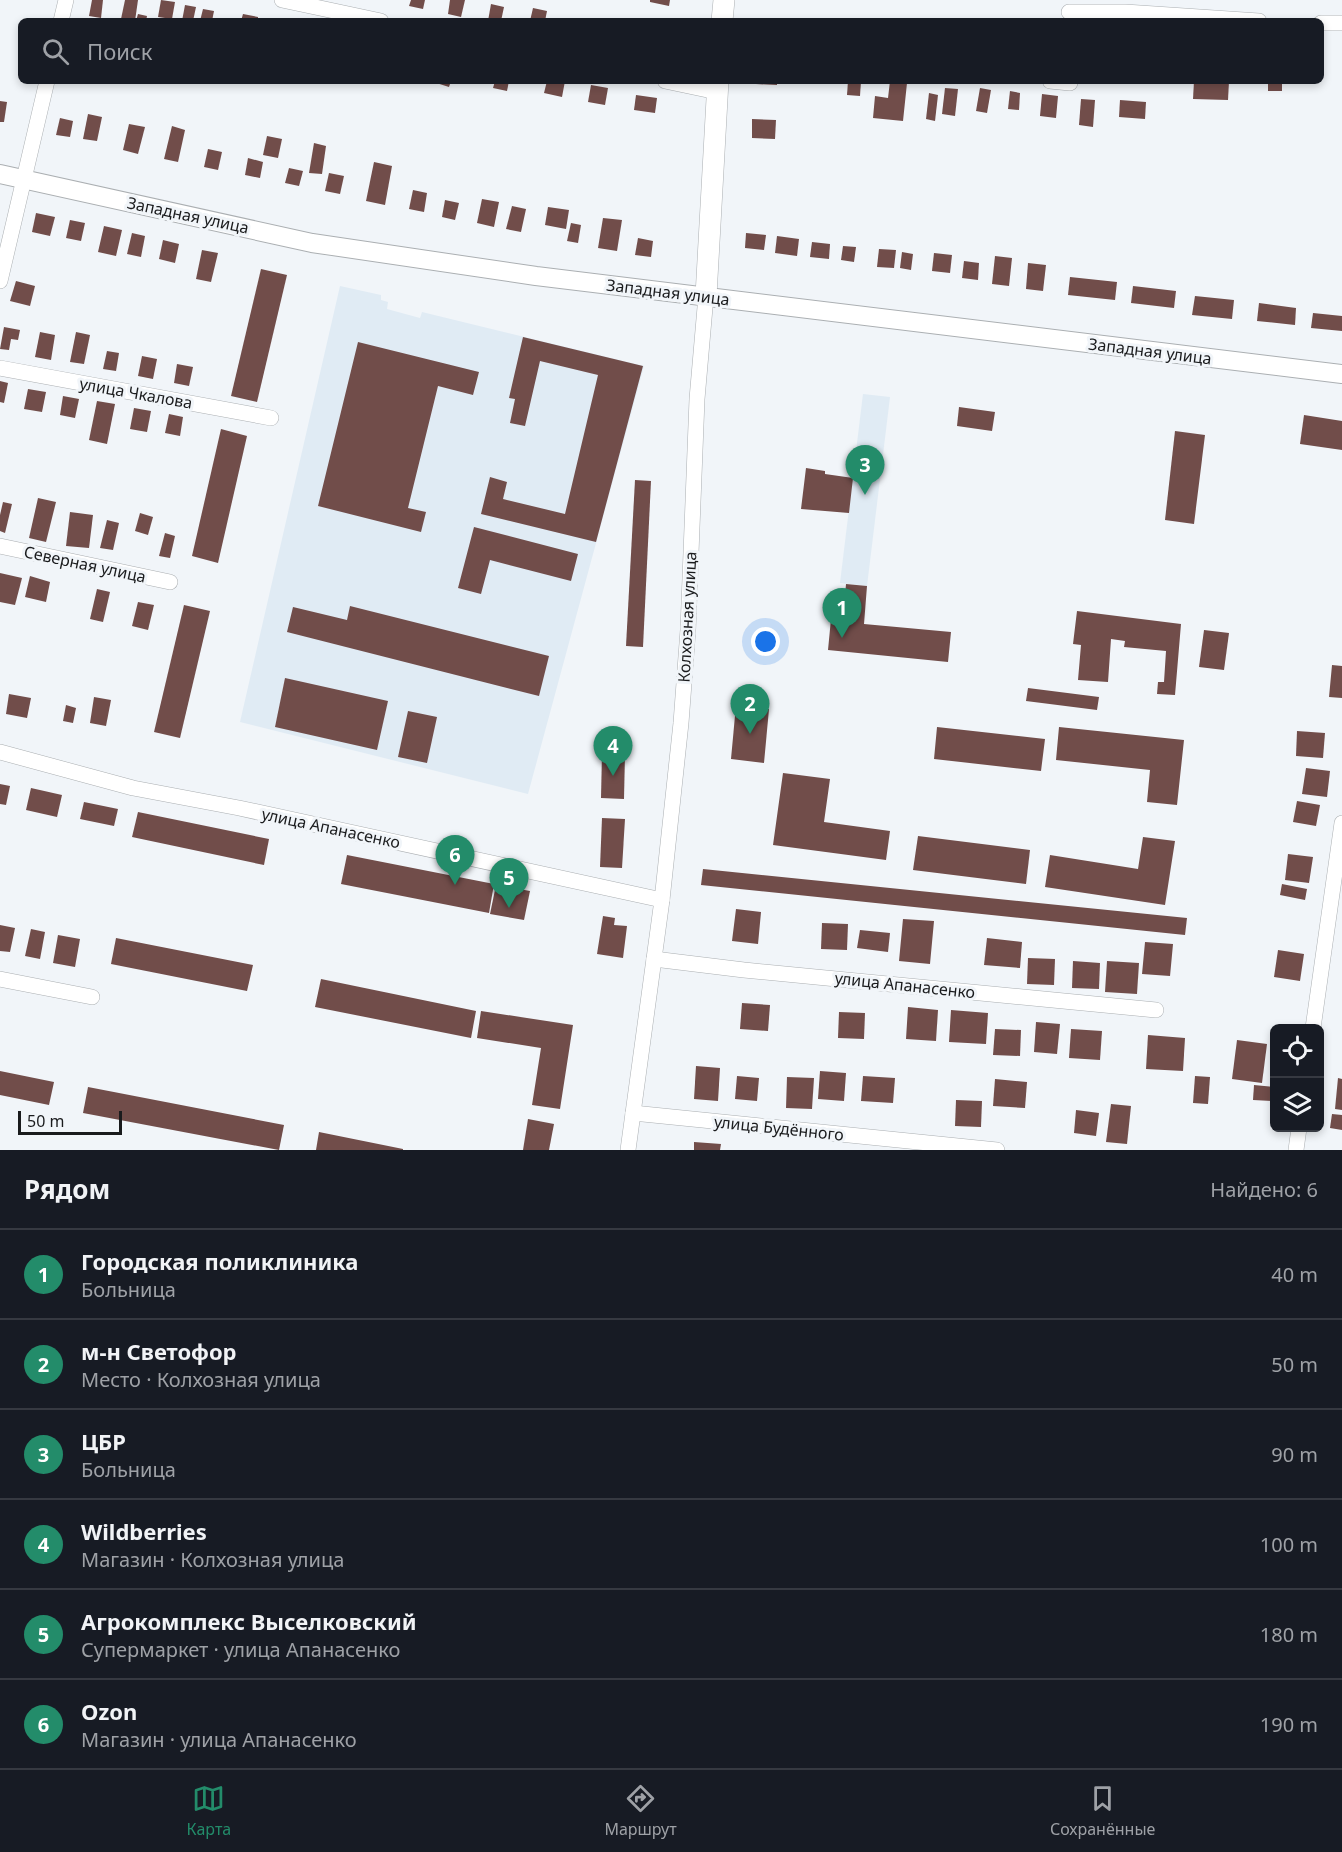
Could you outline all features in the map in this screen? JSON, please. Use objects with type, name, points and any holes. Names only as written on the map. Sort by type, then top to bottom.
[{"type":"main road","points":[[722,18],[724,0]]},
{"type":"main road","name":"Колхозная улица","points":[[706,296],[718,86]]},
{"type":"street","points":[[62,18],[66,0]]},
{"type":"street","points":[[282,0],[367,18]]},
{"type":"street","points":[[1069,11],[1214,18]]},
{"type":"street","points":[[1324,23],[1342,23]]},
{"type":"street","points":[[0,281],[46,84]]},
{"type":"street","points":[[697,84],[718,86]]},
{"type":"street","name":"Западная улица","points":[[0,174],[312,243],[536,276],[1342,374]]},
{"type":"street","name":"Колхозная улица","points":[[628,1150],[662,900],[688,630],[697,399],[706,296]]},
{"type":"street","name":"улица Чкалова","points":[[0,368],[272,418]]},
{"type":"street","name":"Северная улица","points":[[0,546],[170,582]]},
{"type":"street","name":"улица Апанасенко","points":[[0,752],[133,788],[239,808],[662,900]]},
{"type":"street","points":[[1314,1024],[1342,823]]},
{"type":"street","name":"улица Апанасенко","points":[[654,958],[744,970],[1156,1010]]},
{"type":"street","points":[[0,979],[92,997]]},
{"type":"street","name":"улица Будённого","points":[[633,1113],[997,1150]]},
{"type":"street","points":[[1296,1150],[1298,1132]]},
{"type":"shaded area","points":[[340,286],[381,295],[381,300],[388,302],[387,309],[420,318],[422,312],[644,366],[528,794],[240,722]]},
{"type":"shaded area","points":[[863,394],[890,397],[867,586],[840,583]]},
{"type":"building","points":[[92,0],[103,0],[101,18],[89,16]]},
{"type":"building","points":[[125,0],[138,0],[135,18],[121,18]]},
{"type":"building","points":[[161,0],[175,2],[172,18],[158,17]]},
{"type":"building","points":[[411,0],[425,0],[423,9],[409,6]]},
{"type":"building","points":[[450,0],[465,0],[461,17],[448,14]]},
{"type":"building","points":[[650,0],[670,0],[669,6],[650,2]]},
{"type":"building","points":[[491,4],[504,7],[502,18],[489,18]]},
{"type":"building","points":[[185,5],[196,7],[194,18],[183,18]]},
{"type":"building","points":[[533,8],[547,11],[546,18],[531,18]]},
{"type":"building","points":[[203,9],[214,11],[213,18],[201,18]]},
{"type":"building","points":[[138,14],[147,16],[147,18],[137,18]]},
{"type":"building","points":[[243,14],[258,17],[258,18],[242,18]]},
{"type":"building","points":[[494,84],[508,84],[507,91],[493,88]]},
{"type":"building","points":[[546,84],[564,84],[562,97],[544,93]]},
{"type":"building","points":[[848,84],[861,84],[860,96],[847,95]]},
{"type":"building","points":[[890,84],[907,84],[903,121],[873,118],[875,96],[888,98]]},
{"type":"building","points":[[1194,84],[1229,84],[1228,100],[1193,99]]},
{"type":"building","points":[[1268,84],[1282,84],[1282,91],[1268,91]]},
{"type":"building","points":[[591,85],[608,88],[605,105],[588,102]]},
{"type":"building","points":[[945,88],[958,89],[955,116],[942,114]]},
{"type":"building","points":[[980,88],[991,90],[987,113],[976,111]]},
{"type":"building","points":[[1010,91],[1020,93],[1019,110],[1008,109]]},
{"type":"building","points":[[929,93],[938,95],[935,121],[926,119]]},
{"type":"building","points":[[1042,94],[1058,96],[1056,118],[1040,116]]},
{"type":"building","points":[[636,95],[657,98],[655,113],[634,110]]},
{"type":"building","points":[[1081,99],[1095,100],[1093,127],[1079,125]]},
{"type":"building","points":[[1120,100],[1146,102],[1145,119],[1119,117]]},
{"type":"building","points":[[0,101],[7,102],[4,122],[0,122]]},
{"type":"building","points":[[88,114],[102,117],[97,141],[83,139]]},
{"type":"building","points":[[60,118],[73,121],[70,137],[56,135]]},
{"type":"building","points":[[752,119],[776,120],[775,139],[752,138]]},
{"type":"building","points":[[129,124],[145,127],[138,154],[123,150]]},
{"type":"building","points":[[172,126],[185,130],[178,162],[164,159]]},
{"type":"building","points":[[267,136],[282,139],[278,158],[263,155]]},
{"type":"building","points":[[314,143],[326,146],[322,174],[309,173]]},
{"type":"building","points":[[208,149],[222,152],[218,170],[204,167]]},
{"type":"building","points":[[248,158],[263,162],[260,178],[245,175]]},
{"type":"building","points":[[374,162],[392,166],[385,205],[366,201]]},
{"type":"building","points":[[289,168],[303,171],[299,186],[285,183]]},
{"type":"building","points":[[329,173],[344,176],[340,194],[325,191]]},
{"type":"building","points":[[413,190],[427,193],[424,212],[409,209]]},
{"type":"building","points":[[482,199],[499,202],[494,227],[477,223]]},
{"type":"building","points":[[445,200],[459,203],[455,220],[442,217]]},
{"type":"building","points":[[512,206],[526,209],[521,232],[506,229]]},
{"type":"building","points":[[548,207],[569,210],[566,229],[545,225]]},
{"type":"building","points":[[36,213],[55,217],[50,236],[32,232]]},
{"type":"building","points":[[603,218],[622,220],[617,251],[598,248]]},
{"type":"building","points":[[70,220],[85,223],[81,241],[66,238]]},
{"type":"building","points":[[571,223],[581,225],[578,243],[567,241]]},
{"type":"building","points":[[104,226],[122,230],[116,256],[98,252]]},
{"type":"building","points":[[132,233],[145,236],[141,257],[127,254]]},
{"type":"building","points":[[746,233],[766,235],[764,250],[745,248]]},
{"type":"building","points":[[777,236],[799,239],[797,256],[775,253]]},
{"type":"building","points":[[638,238],[653,241],[651,257],[635,255]]},
{"type":"building","points":[[163,240],[179,244],[175,263],[159,259]]},
{"type":"building","points":[[812,242],[830,244],[829,259],[810,257]]},
{"type":"building","points":[[843,246],[856,247],[854,262],[841,260]]},
{"type":"building","points":[[879,249],[896,250],[894,268],[877,267]]},
{"type":"building","points":[[202,250],[218,253],[211,282],[196,279]]},
{"type":"building","points":[[902,252],[913,254],[911,270],[900,268]]},
{"type":"building","points":[[934,253],[952,255],[950,273],[932,271]]},
{"type":"building","points":[[995,256],[1012,258],[1009,286],[992,284]]},
{"type":"building","points":[[964,261],[979,263],[978,280],[962,278]]},
{"type":"building","points":[[1028,263],[1046,265],[1043,291],[1026,289]]},
{"type":"building","points":[[261,269],[287,275],[257,402],[231,396]]},
{"type":"building","points":[[1070,277],[1117,282],[1115,300],[1068,295]]},
{"type":"building","points":[[16,281],[35,286],[30,306],[10,301]]},
{"type":"building","points":[[1133,286],[1176,291],[1174,308],[1131,303]]},
{"type":"building","points":[[1195,296],[1234,300],[1232,319],[1192,315]]},
{"type":"building","points":[[1259,303],[1296,308],[1295,325],[1257,321]]},
{"type":"building","points":[[1313,313],[1342,316],[1342,331],[1311,328]]},
{"type":"building","points":[[4,327],[20,330],[18,340],[11,339],[9,350],[0,349]]},
{"type":"building","points":[[40,332],[55,335],[51,360],[35,357]]},
{"type":"building","points":[[76,332],[90,335],[84,364],[70,362]]},
{"type":"building","points":[[523,337],[643,366],[596,542],[481,514],[490,477],[507,482],[503,499],[565,514],[598,375],[540,361],[525,426],[510,423],[515,399],[509,398]]},
{"type":"building","points":[[358,342],[479,372],[473,395],[438,386],[408,508],[426,512],[421,532],[318,506]]},
{"type":"building","points":[[107,351],[119,353],[116,371],[103,369]]},
{"type":"building","points":[[142,356],[157,359],[153,379],[138,376]]},
{"type":"building","points":[[177,364],[193,367],[189,386],[174,383]]},
{"type":"building","points":[[0,381],[8,383],[4,403],[0,402]]},
{"type":"building","points":[[28,389],[46,392],[42,412],[24,409]]},
{"type":"building","points":[[63,396],[79,399],[75,418],[60,415]]},
{"type":"building","points":[[97,401],[115,404],[107,444],[89,440]]},
{"type":"building","points":[[959,407],[995,412],[992,431],[957,426]]},
{"type":"building","points":[[134,408],[151,411],[147,432],[130,429]]},
{"type":"building","points":[[169,414],[183,417],[180,436],[165,433]]},
{"type":"building","points":[[1304,415],[1342,421],[1342,450],[1300,444]]},
{"type":"building","points":[[221,429],[247,436],[218,563],[192,556]]},
{"type":"building","points":[[1175,431],[1205,435],[1194,524],[1165,520]]},
{"type":"building","points":[[806,468],[825,471],[825,474],[853,478],[849,513],[801,509]]},
{"type":"building","points":[[635,480],[651,481],[643,647],[626,646]]},
{"type":"building","points":[[38,498],[56,502],[46,542],[29,538]]},
{"type":"building","points":[[3,502],[12,504],[5,533],[0,531]]},
{"type":"building","points":[[70,512],[93,515],[89,548],[66,546]]},
{"type":"building","points":[[140,513],[153,517],[148,535],[135,531]]},
{"type":"building","points":[[107,520],[119,523],[113,550],[100,548]]},
{"type":"building","points":[[474,527],[578,554],[571,581],[490,560],[481,594],[458,588]]},
{"type":"building","points":[[165,533],[175,536],[170,558],[159,556]]},
{"type":"building","points":[[0,573],[22,578],[15,605],[0,602]]},
{"type":"building","points":[[30,576],[50,582],[46,602],[25,597]]},
{"type":"building","points":[[846,584],[867,586],[864,624],[951,632],[948,662],[828,650],[831,619],[843,620]]},
{"type":"building","points":[[97,589],[110,592],[103,622],[90,619]]},
{"type":"building","points":[[138,602],[154,605],[148,630],[132,626]]},
{"type":"building","points":[[184,605],[210,611],[180,738],[154,732]]},
{"type":"building","points":[[350,606],[549,656],[539,696],[287,632],[293,607],[347,620]]},
{"type":"building","points":[[1077,611],[1181,624],[1175,695],[1157,694],[1158,682],[1164,682],[1166,651],[1124,647],[1125,641],[1111,639],[1108,682],[1078,680],[1081,645],[1073,644]]},
{"type":"building","points":[[1204,630],[1229,633],[1224,670],[1199,667]]},
{"type":"building","points":[[1332,665],[1342,666],[1342,698],[1329,697]]},
{"type":"building","points":[[285,678],[388,701],[377,750],[275,727]]},
{"type":"building","points":[[1028,688],[1099,697],[1097,710],[1026,701]]},
{"type":"building","points":[[9,694],[31,698],[27,718],[6,714]]},
{"type":"building","points":[[94,697],[111,700],[106,726],[90,723]]},
{"type":"building","points":[[66,705],[76,708],[73,723],[63,721]]},
{"type":"building","points":[[736,705],[769,709],[764,763],[731,759]]},
{"type":"building","points":[[408,711],[437,717],[427,763],[398,757]]},
{"type":"building","points":[[937,727],[1045,739],[1041,771],[934,759]]},
{"type":"building","points":[[1059,727],[1184,740],[1177,805],[1147,802],[1150,770],[1056,760]]},
{"type":"building","points":[[1297,731],[1325,733],[1323,758],[1296,756]]},
{"type":"building","points":[[602,753],[625,754],[624,799],[601,798]]},
{"type":"building","points":[[1306,768],[1330,771],[1327,797],[1302,794]]},
{"type":"building","points":[[783,773],[830,779],[824,822],[890,831],[886,860],[773,845]]},
{"type":"building","points":[[0,784],[10,786],[6,805],[0,804]]},
{"type":"building","points":[[31,788],[62,795],[57,817],[26,810]]},
{"type":"building","points":[[1297,801],[1320,805],[1316,826],[1293,822]]},
{"type":"building","points":[[84,802],[118,809],[114,826],[80,819]]},
{"type":"building","points":[[138,812],[269,839],[264,865],[132,837]]},
{"type":"building","points":[[602,818],[625,819],[622,868],[600,867]]},
{"type":"building","points":[[918,836],[1030,850],[1026,884],[913,870]]},
{"type":"building","points":[[1143,837],[1175,841],[1165,905],[1045,887],[1050,855],[1138,869]]},
{"type":"building","points":[[1288,854],[1313,857],[1309,883],[1285,880]]},
{"type":"building","points":[[347,855],[494,884],[489,913],[341,884]]},
{"type":"building","points":[[703,869],[1187,918],[1185,935],[701,885]]},
{"type":"building","points":[[1282,884],[1307,889],[1305,900],[1280,895]]},
{"type":"building","points":[[496,885],[530,891],[524,920],[490,914]]},
{"type":"building","points":[[736,909],[761,912],[758,944],[732,941]]},
{"type":"building","points":[[603,916],[615,918],[614,925],[627,926],[623,958],[597,954]]},
{"type":"building","points":[[903,919],[934,921],[930,964],[899,961]]},
{"type":"building","points":[[822,923],[848,924],[847,950],[821,949]]},
{"type":"building","points":[[0,925],[15,928],[10,952],[0,951]]},
{"type":"building","points":[[31,929],[45,932],[40,959],[25,956]]},
{"type":"building","points":[[860,930],[890,933],[888,952],[857,948]]},
{"type":"building","points":[[58,935],[80,939],[75,967],[53,963]]},
{"type":"building","points":[[116,938],[253,965],[247,991],[111,964]]},
{"type":"building","points":[[987,938],[1022,942],[1020,968],[984,965]]},
{"type":"building","points":[[1145,942],[1173,944],[1170,976],[1142,974]]},
{"type":"building","points":[[1278,950],[1304,954],[1300,981],[1274,977]]},
{"type":"building","points":[[1028,958],[1055,959],[1054,985],[1027,984]]},
{"type":"building","points":[[1073,961],[1100,963],[1099,989],[1072,988]]},
{"type":"building","points":[[1107,961],[1139,963],[1137,994],[1105,992]]},
{"type":"building","points":[[321,979],[476,1011],[471,1038],[315,1007]]},
{"type":"building","points":[[742,1003],[770,1005],[768,1031],[740,1029]]},
{"type":"building","points":[[908,1007],[938,1010],[936,1041],[906,1039]]},
{"type":"building","points":[[951,1010],[988,1013],[986,1044],[949,1042]]},
{"type":"building","points":[[481,1011],[573,1025],[560,1109],[532,1105],[541,1048],[477,1038]]},
{"type":"building","points":[[839,1012],[865,1013],[864,1039],[838,1038]]},
{"type":"building","points":[[1036,1022],[1060,1024],[1057,1054],[1034,1052]]},
{"type":"building","points":[[995,1029],[1021,1030],[1020,1056],[993,1055]]},
{"type":"building","points":[[1071,1029],[1102,1031],[1100,1060],[1069,1058]]},
{"type":"building","points":[[1148,1035],[1185,1038],[1183,1071],[1146,1069]]},
{"type":"building","points":[[1237,1040],[1267,1044],[1262,1083],[1232,1079]]},
{"type":"building","points":[[696,1066],[720,1068],[718,1101],[694,1099]]},
{"type":"building","points":[[0,1071],[54,1082],[49,1105],[0,1095]]},
{"type":"building","points":[[820,1071],[846,1073],[844,1101],[818,1099]]},
{"type":"building","points":[[737,1076],[759,1078],[757,1101],[735,1099]]},
{"type":"building","points":[[863,1076],[895,1078],[893,1103],[861,1101]]},
{"type":"building","points":[[1195,1076],[1210,1077],[1208,1104],[1193,1103]]},
{"type":"building","points":[[787,1077],[814,1078],[812,1109],[786,1108]]},
{"type":"building","points":[[1338,1078],[1342,1079],[1342,1110],[1335,1109]]},
{"type":"building","points":[[995,1079],[1027,1082],[1025,1108],[993,1106]]},
{"type":"building","points":[[1254,1085],[1270,1087],[1270,1101],[1253,1100]]},
{"type":"building","points":[[88,1087],[284,1125],[279,1150],[83,1113]]},
{"type":"building","points":[[956,1100],[982,1101],[981,1127],[955,1126]]},
{"type":"building","points":[[1111,1104],[1131,1106],[1127,1144],[1106,1142]]},
{"type":"building","points":[[1076,1110],[1099,1113],[1096,1136],[1074,1133]]},
{"type":"building","points":[[1332,1114],[1342,1115],[1342,1130],[1330,1128]]},
{"type":"building","points":[[528,1119],[554,1124],[549,1150],[523,1150]]},
{"type":"building","points":[[319,1132],[403,1149],[403,1150],[316,1150]]},
{"type":"building","points":[[694,1142],[721,1144],[720,1150],[694,1150]]},
{"type":"place","name":"ЦБР","points":[[865,495]]},
{"type":"place","name":"Городская поликлиника","points":[[842,638]]},
{"type":"place","name":"м-н Светофор","points":[[750,734]]},
{"type":"place","name":"Wildberries","points":[[613,776]]},
{"type":"place","name":"Ozon","points":[[455,885]]},
{"type":"place","name":"Агрокомплекс Выселковский","points":[[509,908]]}]
